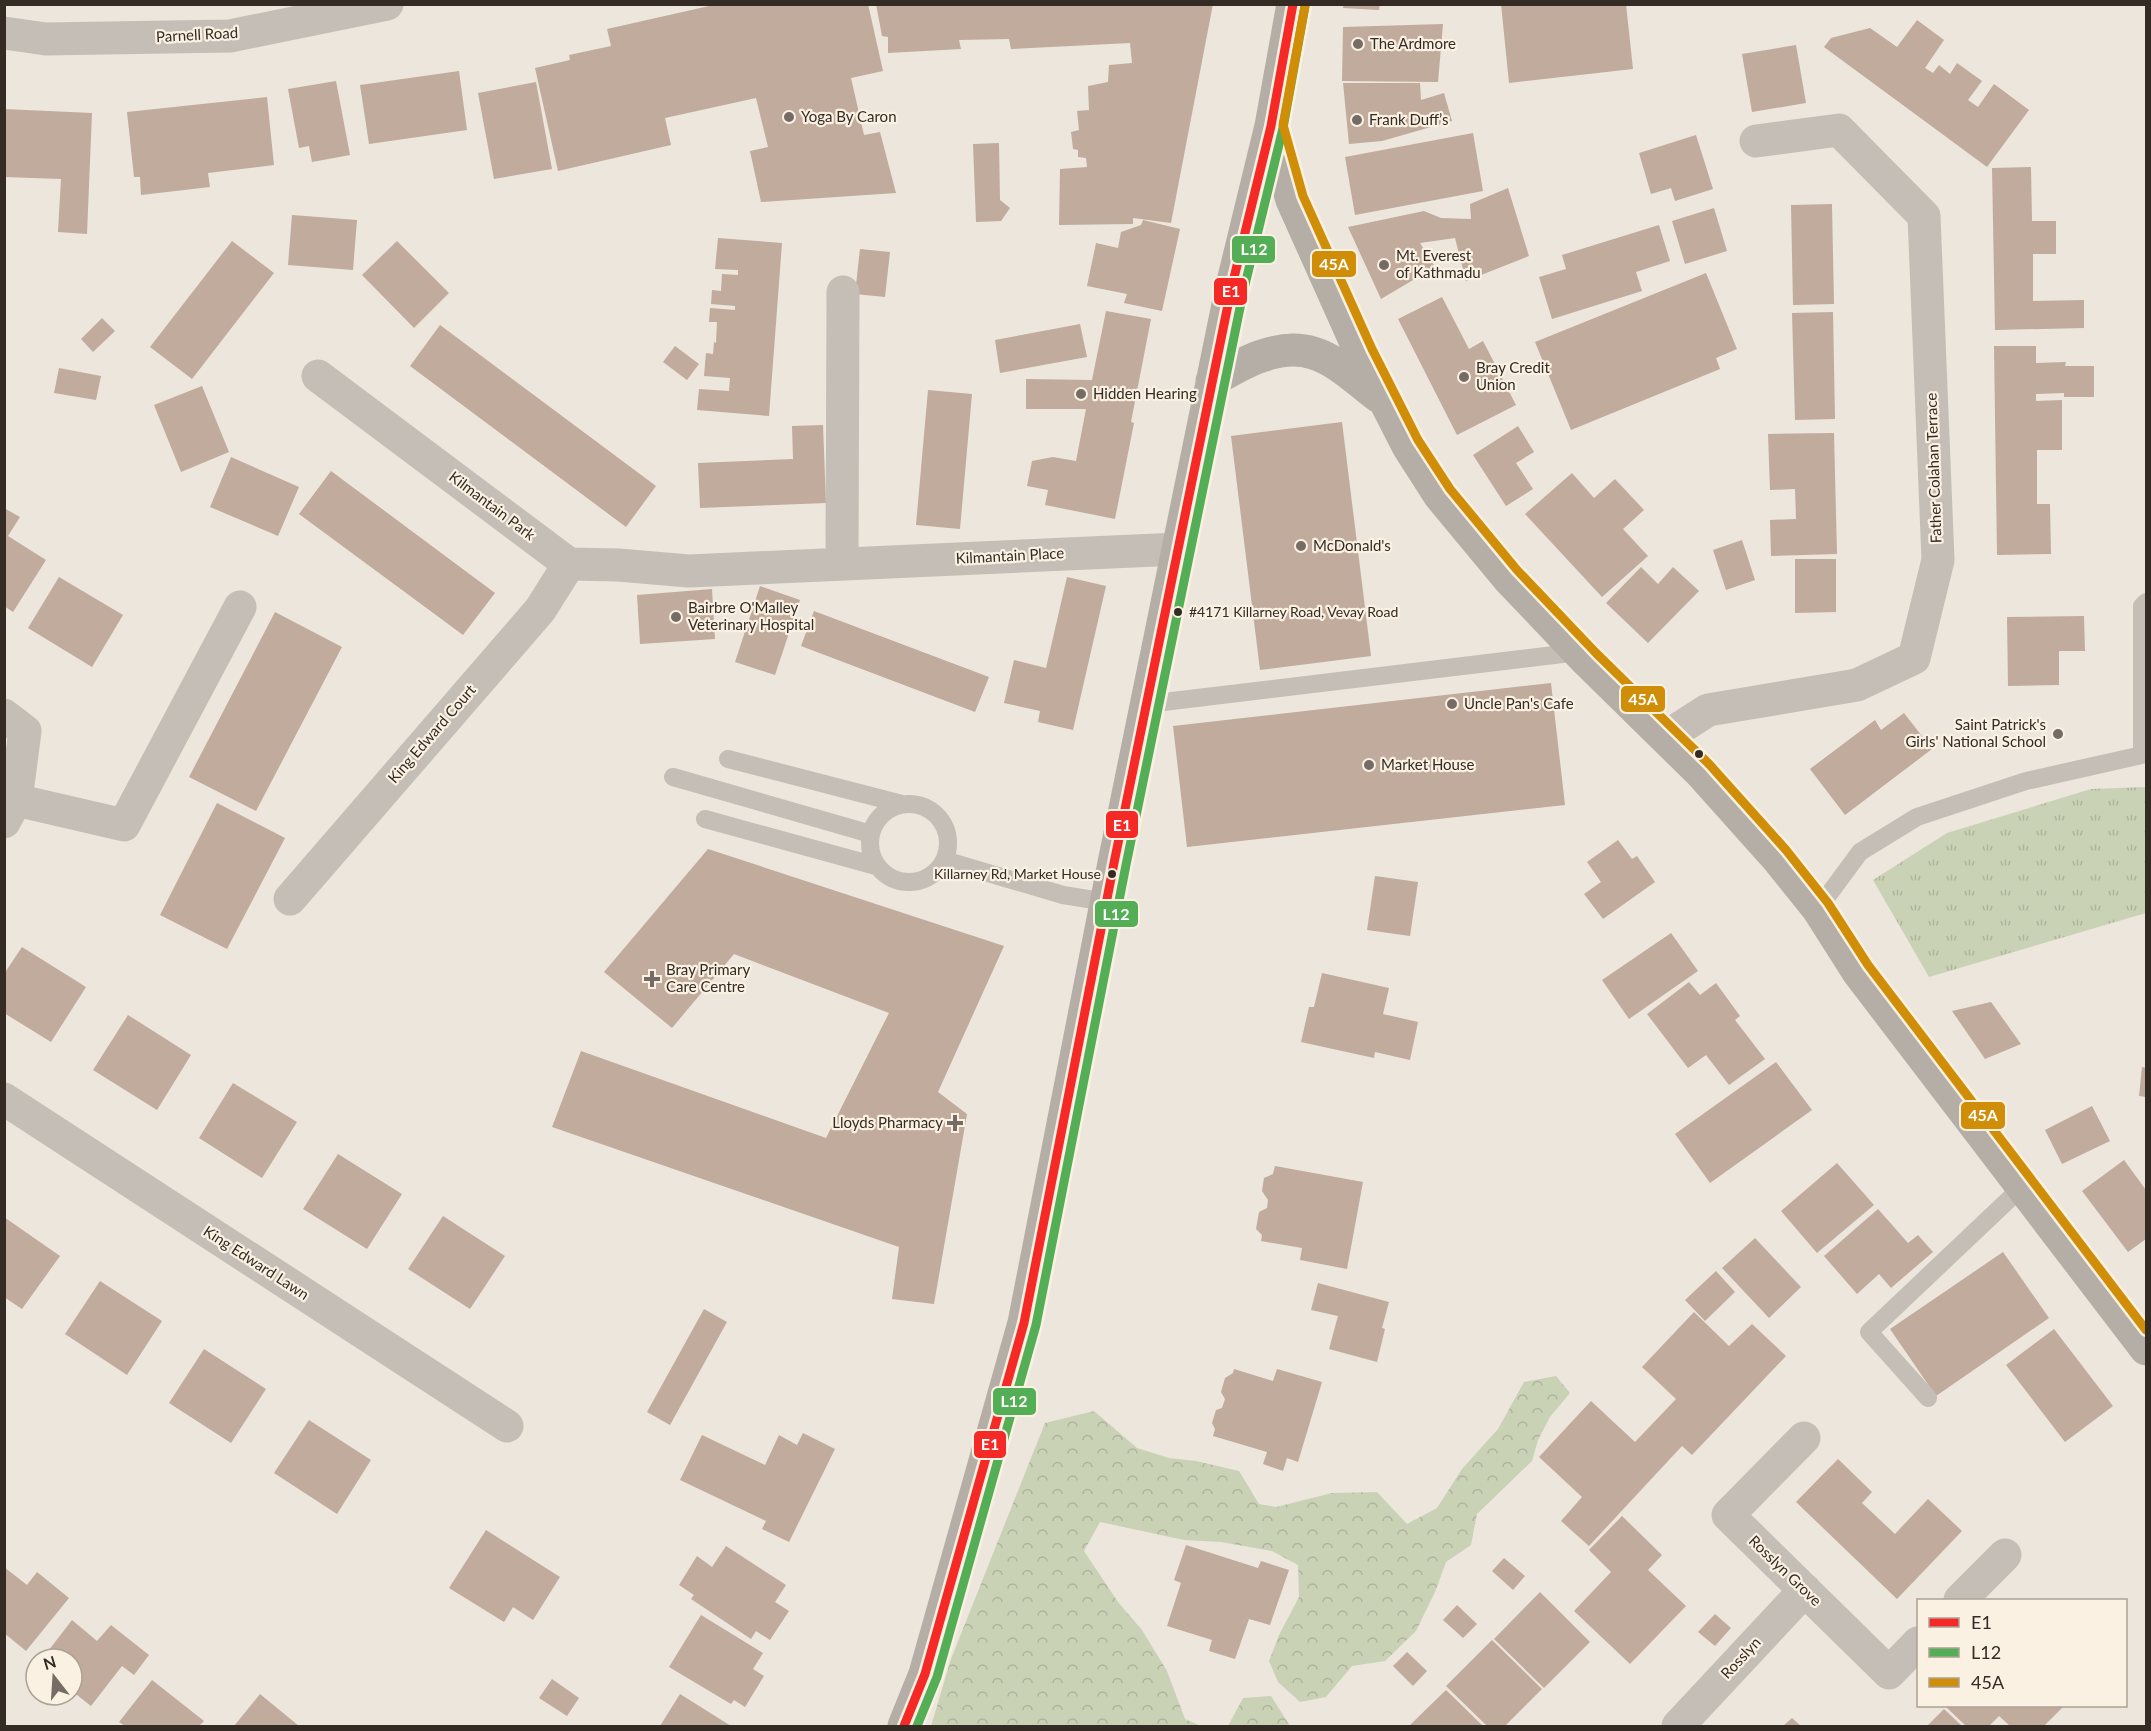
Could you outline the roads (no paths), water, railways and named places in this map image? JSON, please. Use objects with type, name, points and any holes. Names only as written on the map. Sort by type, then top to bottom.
[{"type":"main road","points":[[904,1726],[925,1674],[1024,1323],[1212,381],[1231,290],[1271,126],[1293,4]]},
{"type":"main road","points":[[1271,126],[1292,200],[1361,354],[1408,446],[1440,496],[1509,578],[1579,652],[1701,773],[1777,858],[1818,909],[1858,972],[2146,1349]]},
{"type":"main road","points":[[1212,381],[1245,362],[1291,350],[1304,351],[1329,360],[1384,401]]},
{"type":"street","name":"Parnell Road","points":[[4,33],[46,39],[230,36],[387,4]]},
{"type":"street","name":"Father Colahan Terrace","points":[[1666,737],[1708,710],[1857,685],[1914,658],[1938,560],[1924,216],[1839,130],[1756,141]]},
{"type":"street","points":[[842,564],[843,292]]},
{"type":"street","name":"Kilmantain Park","points":[[318,376],[568,564]]},
{"type":"street","name":"Kilmantain Place","points":[[568,564],[618,565],[689,571],[1179,549]]},
{"type":"street","name":"King Edward Court","points":[[290,899],[540,610],[568,564]]},
{"type":"street","points":[[4,715],[25,731],[10,811],[124,825],[240,607]]},
{"type":"street","name":"King Edward Lawn","points":[[4,1099],[507,1426]]},
{"type":"street","name":"Rosslyn Grove","points":[[1804,1438],[1728,1515],[1889,1673],[1917,1644]]},
{"type":"street","points":[[1961,1599],[2005,1555]]},
{"type":"street","name":"Rosslyn","points":[[1678,1726],[1805,1590]]},
{"type":"lane","points":[[1818,909],[1860,852],[1917,817],[2026,781],[2142,755],[2142,606],[2146,602]]},
{"type":"lane","points":[[1147,704],[1579,652]]},
{"type":"lane","points":[[705,819],[876,866],[896,880],[908,883],[921,881],[932,875],[947,855],[948,841],[945,828],[939,817],[928,808],[915,804],[902,804],[728,759]]},
{"type":"lane","points":[[673,777],[871,834]]},
{"type":"lane","points":[[876,866],[870,854],[871,834],[879,817],[889,808],[902,804]]},
{"type":"lane","points":[[944,860],[1063,895],[1107,902]]},
{"type":"lane","points":[[1928,1398],[1869,1332],[2022,1187]]},
{"type":"place","name":"The Ardmore","points":[[1358,44]]},
{"type":"place","name":"Yoga By Caron","points":[[789,117]]},
{"type":"place","name":"Frank Duff’s","points":[[1357,120]]},
{"type":"place","name":"Mt. Everest of Kathmadu","points":[[1384,265]]},
{"type":"place","name":"Bray Credit Union","points":[[1464,377]]},
{"type":"place","name":"Hidden Hearing","points":[[1081,394]]},
{"type":"place","name":"McDonald's","points":[[1301,546]]},
{"type":"place","name":"#4171 Killarney Road, Vevay Road","points":[[1178,612]]},
{"type":"place","name":"Bairbre O'Malley Veterinary Hospital","points":[[676,617]]},
{"type":"place","name":"Uncle Pan's Cafe","points":[[1452,704]]},
{"type":"place","name":"Saint Patrick's Girls' National School","points":[[2058,734]]},
{"type":"place","name":"Market House","points":[[1369,765]]},
{"type":"place","name":"Killarney Rd, Market House","points":[[1112,874]]},
{"type":"place","name":"Bray Primary Care Centre","points":[[652,979]]},
{"type":"place","name":"Lloyds Pharmacy","points":[[955,1123]]}]
